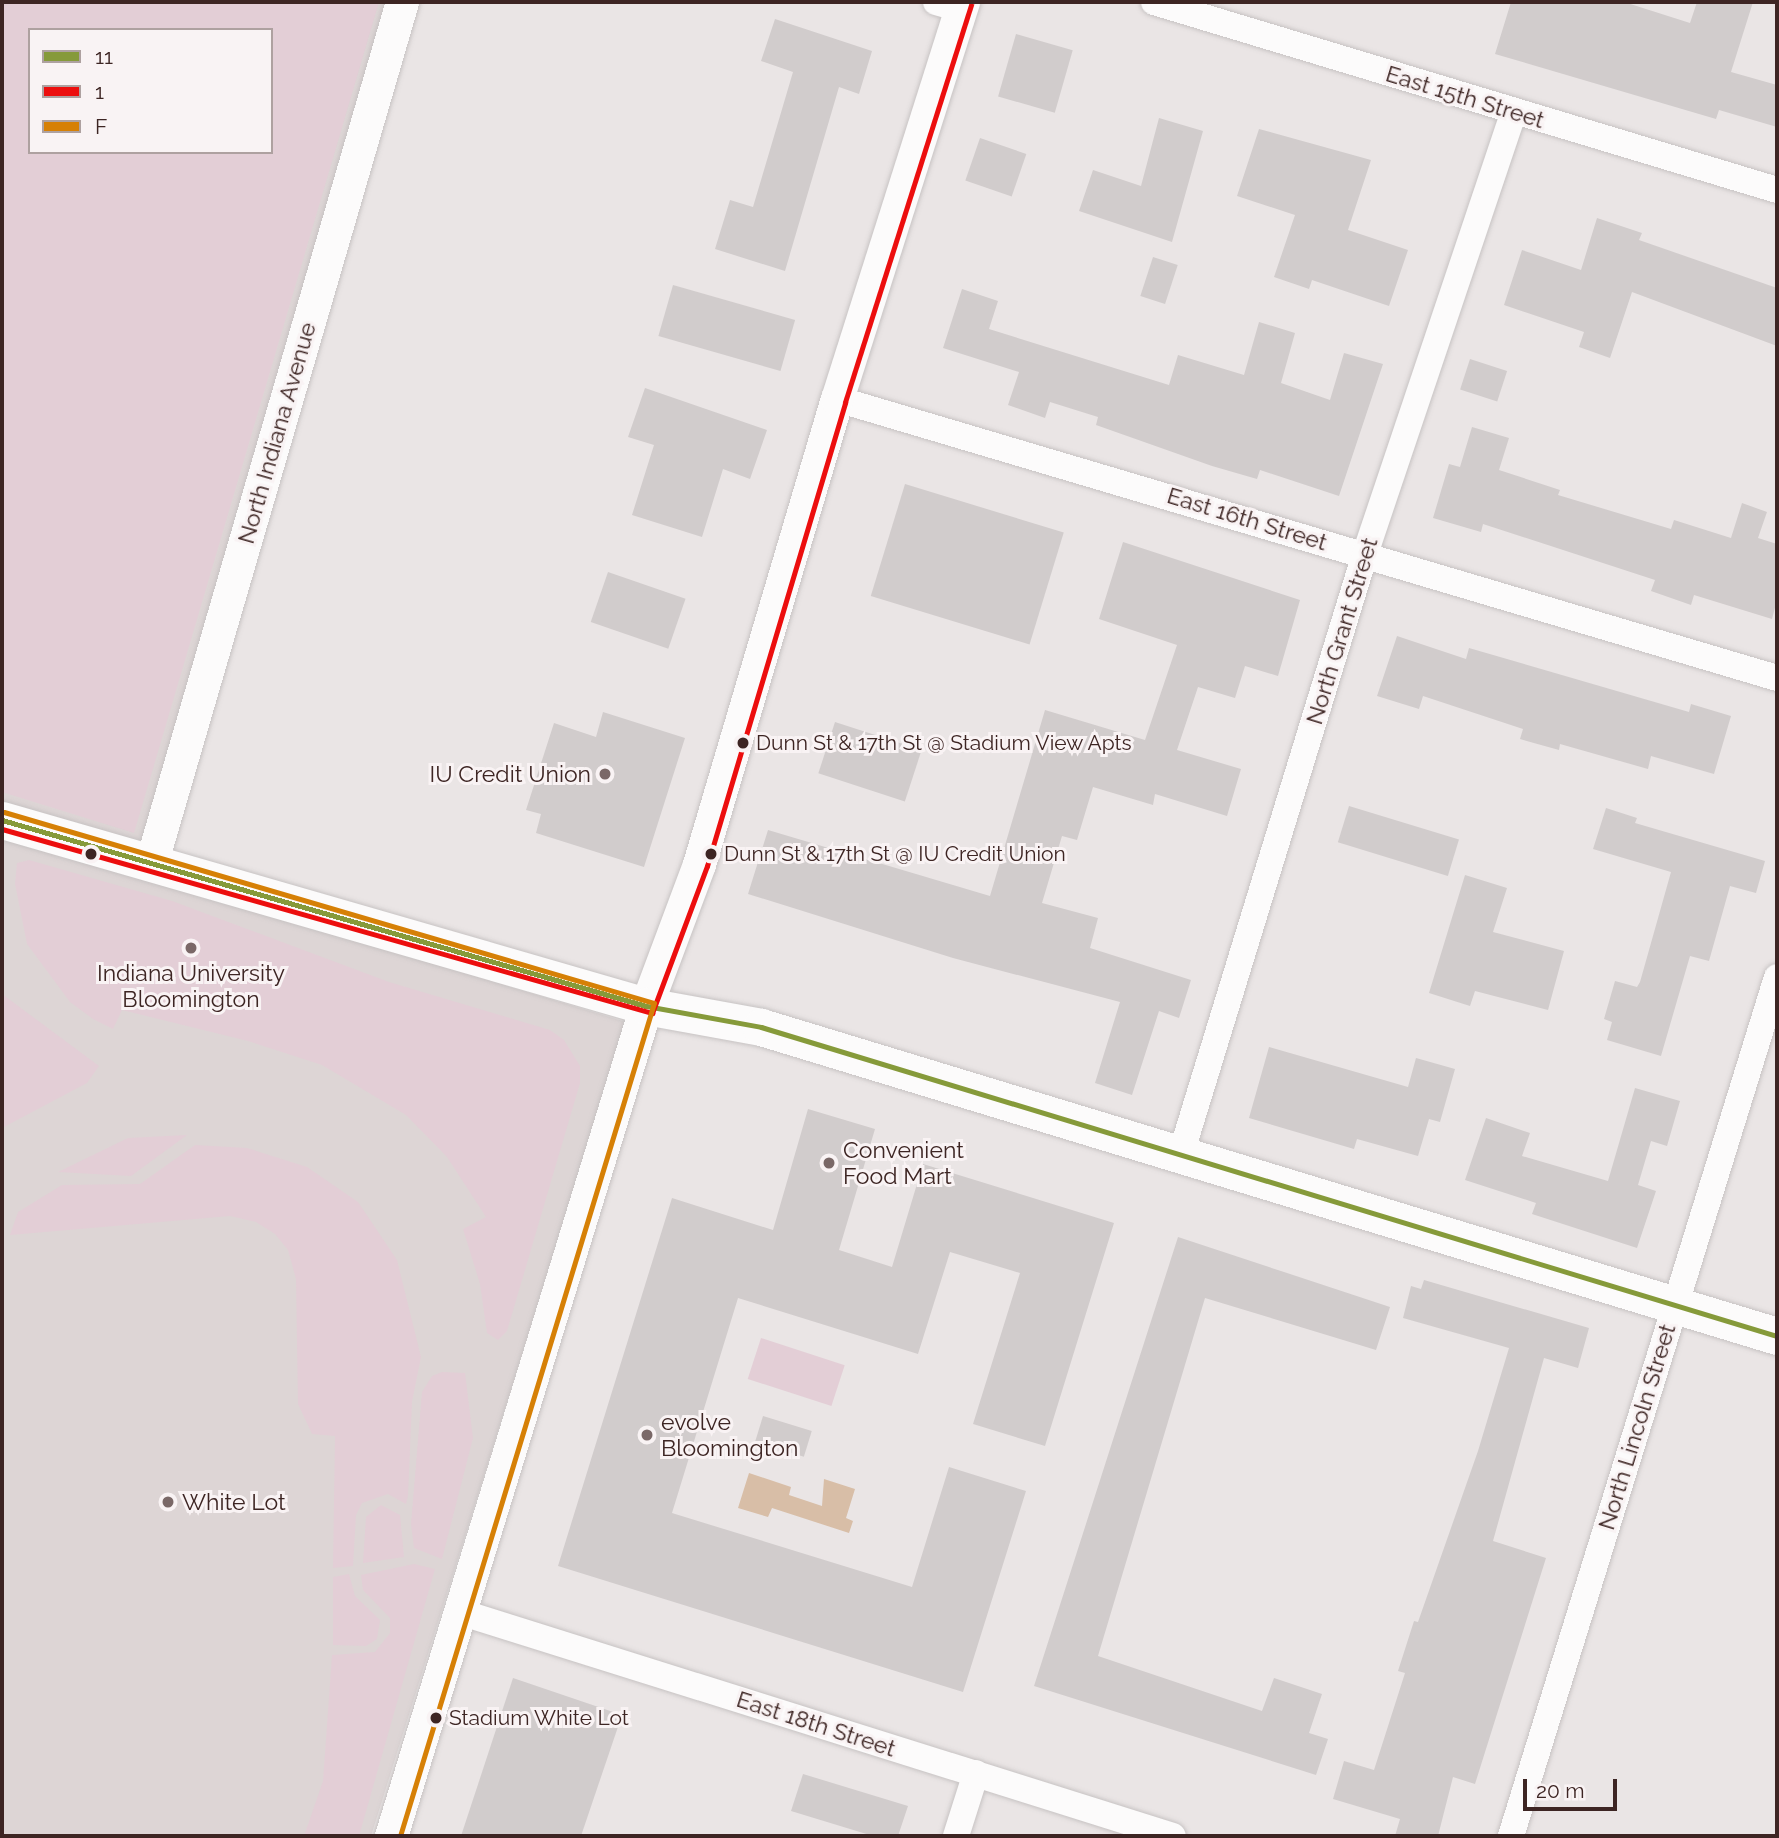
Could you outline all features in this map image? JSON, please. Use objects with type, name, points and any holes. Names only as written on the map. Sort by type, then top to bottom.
[{"type":"main road","points":[[2,820],[646,1006],[761,1027],[1777,1336]]},
{"type":"street","name":"North Indiana Avenue","points":[[150,864],[402,2]]},
{"type":"street","name":"East 15th Street","points":[[1154,2],[1777,190]]},
{"type":"street","points":[[391,1836],[646,1006],[699,864],[953,4]]},
{"type":"street","name":"North Grant Street","points":[[1181,1154],[1365,554],[1514,112]]},
{"type":"street","name":"East 16th Street","points":[[837,399],[1777,678]]},
{"type":"street","name":"North Lincoln Street","points":[[1511,1836],[1777,977]]},
{"type":"street","name":"East 18th Street","points":[[460,1612],[1173,1836]]},
{"type":"street","points":[[956,1836],[976,1773]]},
{"type":"shaded area","name":"Indiana University Bloomington","points":[[2,2],[391,2],[134,873],[626,1022],[371,1836],[2,1836]]},
{"type":"shaded area","points":[[2,2],[379,2],[134,833],[2,792]]},
{"type":"shaded area","points":[[29,860],[172,901],[389,982],[550,1030],[564,1040],[580,1066],[580,1083],[507,1331],[498,1340],[487,1333],[480,1284],[463,1229],[486,1217],[447,1157],[406,1115],[322,1065],[248,1041],[122,1010],[113,1029],[93,1019],[70,1002],[27,944],[15,884],[17,863]]},
{"type":"shaded area","points":[[2,994],[99,1066],[87,1083],[2,1128]]},
{"type":"shaded area","points":[[187,1135],[131,1176],[58,1172],[128,1138]]},
{"type":"shaded area","points":[[195,1145],[247,1148],[307,1167],[358,1202],[397,1260],[421,1357],[412,1402],[408,1496],[406,1504],[388,1494],[362,1503],[356,1515],[353,1566],[333,1568],[335,1436],[312,1434],[298,1404],[296,1279],[288,1250],[275,1234],[256,1222],[230,1216],[10,1235],[18,1212],[62,1185],[140,1184]]},
{"type":"shaded area","points":[[761,1338],[845,1365],[831,1406],[748,1379]]},
{"type":"shaded area","points":[[442,1372],[465,1373],[473,1438],[442,1559],[414,1548],[411,1524],[422,1392],[432,1376]]},
{"type":"shaded area","points":[[749,1473],[791,1487],[789,1495],[822,1506],[824,1479],[855,1489],[846,1518],[853,1521],[849,1533],[772,1508],[768,1517],[738,1508]]},
{"type":"shaded area","points":[[381,1505],[400,1515],[404,1557],[363,1563],[366,1517]]},
{"type":"shaded area","points":[[414,1564],[435,1569],[359,1836],[304,1836],[323,1781],[332,1655],[375,1652],[390,1633],[390,1618],[363,1590],[361,1575]]},
{"type":"shaded area","points":[[349,1574],[355,1596],[380,1620],[377,1639],[366,1646],[333,1645],[333,1577]]},
{"type":"building","points":[[1511,2],[1624,2],[1690,23],[1697,2],[1753,2],[1731,72],[1777,85],[1777,127],[1719,110],[1716,119],[1495,54]]},
{"type":"building","points":[[775,19],[872,51],[859,94],[839,87],[785,271],[715,249],[730,200],[753,207],[793,72],[761,61]]},
{"type":"building","points":[[1016,34],[1073,50],[1055,113],[998,96]]},
{"type":"building","points":[[1159,118],[1203,131],[1172,242],[1079,211],[1093,170],[1141,186]]},
{"type":"building","points":[[1259,129],[1371,160],[1348,230],[1408,250],[1389,306],[1312,280],[1309,289],[1274,277],[1295,215],[1237,196]]},
{"type":"building","points":[[980,138],[1026,154],[1012,197],[965,181]]},
{"type":"building","points":[[1597,218],[1642,233],[1639,240],[1777,288],[1777,346],[1632,292],[1610,358],[1579,347],[1584,332],[1504,305],[1522,250],[1581,270]]},
{"type":"building","points":[[1153,257],[1178,265],[1165,304],[1140,296]]},
{"type":"building","points":[[673,285],[795,320],[780,371],[658,336]]},
{"type":"building","points":[[962,289],[998,301],[989,329],[1169,385],[1178,355],[1244,375],[1259,322],[1295,333],[1281,383],[1330,400],[1344,353],[1383,364],[1339,496],[1260,470],[1257,479],[1212,466],[1096,425],[1098,417],[1050,402],[1045,418],[1008,405],[1019,372],[943,348]]},
{"type":"building","points":[[1470,359],[1507,371],[1497,401],[1460,389]]},
{"type":"building","points":[[645,388],[767,430],[750,479],[723,469],[702,537],[632,515],[654,445],[628,437]]},
{"type":"building","points":[[1472,427],[1509,438],[1499,470],[1560,490],[1558,495],[1671,529],[1674,520],[1731,538],[1742,503],[1767,512],[1758,538],[1777,544],[1777,600],[1772,619],[1694,595],[1691,605],[1651,591],[1655,580],[1483,524],[1481,532],[1433,518],[1449,464],[1460,467]]},
{"type":"building","points":[[905,484],[1064,533],[1030,644],[871,596]]},
{"type":"building","points":[[1123,542],[1300,600],[1278,676],[1245,666],[1235,698],[1198,687],[1177,750],[1241,769],[1227,816],[1155,794],[1153,805],[1093,787],[1077,840],[1062,836],[1042,903],[1098,918],[1090,948],[1191,980],[1179,1018],[1159,1011],[1132,1095],[1095,1083],[1120,1002],[953,958],[748,894],[768,830],[990,896],[1045,710],[1145,740],[1177,645],[1099,619]]},
{"type":"building","points":[[608,572],[686,599],[668,649],[591,622]]},
{"type":"building","points":[[1397,636],[1466,659],[1469,648],[1689,712],[1691,704],[1731,716],[1714,774],[1651,756],[1648,769],[1560,744],[1559,750],[1520,739],[1523,729],[1423,696],[1419,709],[1377,696]]},
{"type":"building","name":"IU Credit Union","points":[[603,712],[685,738],[644,867],[536,833],[541,814],[526,810],[554,723],[596,737]]},
{"type":"building","points":[[835,722],[922,750],[905,801],[818,773]]},
{"type":"building","points":[[1349,806],[1459,840],[1448,876],[1338,842]]},
{"type":"building","points":[[1606,808],[1637,818],[1635,823],[1765,861],[1756,893],[1730,886],[1709,961],[1690,956],[1661,1056],[1607,1040],[1612,1022],[1604,1019],[1615,981],[1637,987],[1640,982],[1671,872],[1593,849]]},
{"type":"building","points":[[1465,875],[1507,888],[1493,932],[1564,951],[1548,1010],[1475,991],[1470,1006],[1429,993]]},
{"type":"building","points":[[1269,1047],[1408,1087],[1416,1058],[1455,1069],[1440,1122],[1429,1119],[1418,1156],[1357,1139],[1354,1149],[1249,1118]]},
{"type":"building","points":[[1635,1088],[1680,1101],[1667,1146],[1651,1141],[1638,1185],[1656,1191],[1637,1248],[1532,1214],[1536,1203],[1465,1180],[1486,1118],[1530,1133],[1522,1156],[1608,1181]]},
{"type":"building","name":"evolve Bloomington","points":[[808,1109],[875,1129],[839,1250],[892,1267],[923,1164],[1114,1223],[1045,1446],[973,1424],[1020,1273],[950,1252],[918,1354],[738,1298],[672,1513],[912,1587],[949,1467],[1026,1491],[963,1692],[558,1566],[672,1198],[773,1230]]},
{"type":"building","points":[[1178,1237],[1390,1307],[1376,1350],[1205,1298],[1098,1656],[1262,1711],[1274,1678],[1322,1694],[1309,1733],[1328,1739],[1316,1775],[1034,1686]]},
{"type":"building","points":[[1424,1280],[1589,1328],[1578,1368],[1544,1358],[1493,1541],[1546,1558],[1475,1784],[1453,1777],[1438,1836],[1395,1836],[1400,1819],[1333,1799],[1344,1761],[1374,1770],[1405,1673],[1398,1671],[1478,1451],[1509,1348],[1403,1318],[1411,1286],[1421,1289]]},
{"type":"building","points":[[763,1416],[812,1431],[804,1457],[755,1442]]},
{"type":"building","points":[[513,1678],[622,1715],[581,1836],[461,1836]]},
{"type":"building","points":[[803,1774],[908,1806],[898,1836],[873,1836],[791,1811]]},
{"type":"transit line","name":"1","points":[[2,829],[652,1013],[707,866],[845,402],[971,5]]},
{"type":"transit line","name":"F","points":[[4,812],[654,1003],[400,1836]]},
{"type":"transit line","name":"11","points":[[2,820],[646,1006],[761,1027],[1777,1336]]},
{"type":"place","name":"Dunn St & 17th St @ Stadium View Apts","points":[[743,743]]},
{"type":"place","name":"IU Credit Union","points":[[605,774]]},
{"type":"place","name":"Dunn St & 17th St @ IU Credit Union","points":[[711,854]]},
{"type":"place","name":"Indiana University Bloomington","points":[[191,948]]},
{"type":"place","name":"Convenient Food Mart","points":[[829,1163]]},
{"type":"place","name":"evolve Bloomington","points":[[647,1435]]},
{"type":"place","name":"White Lot","points":[[168,1502]]},
{"type":"place","name":"Stadium White Lot","points":[[436,1718]]}]
